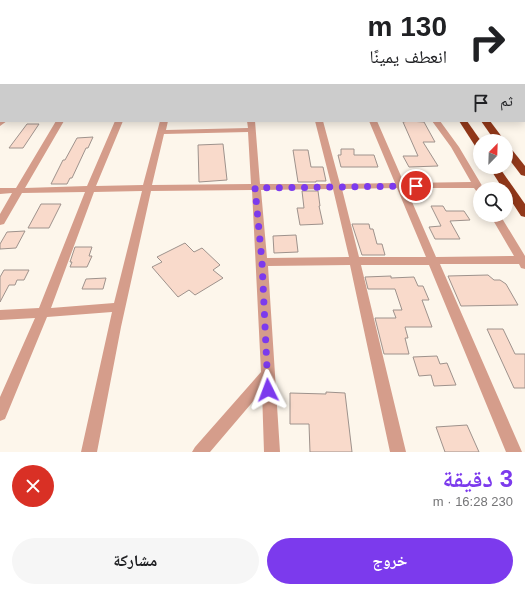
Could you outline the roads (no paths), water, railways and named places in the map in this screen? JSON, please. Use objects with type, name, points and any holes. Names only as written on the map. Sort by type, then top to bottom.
[{"type":"highway","points":[[463,122],[473,137]]},
{"type":"highway","points":[[486,122],[495,134]]},
{"type":"highway","points":[[513,157],[525,173]]},
{"type":"highway","points":[[499,174],[525,213]]},
{"type":"street","points":[[0,222],[59,122]]},
{"type":"street","points":[[0,414],[43,313],[118,122]]},
{"type":"street","points":[[89,452],[118,307],[146,188],[164,122]]},
{"type":"street","points":[[319,122],[338,187],[356,261],[398,452]]},
{"type":"street","points":[[373,122],[434,261],[514,452]]},
{"type":"street","points":[[437,122],[455,147],[476,182]]},
{"type":"street","points":[[161,132],[251,126],[262,262],[272,452]]},
{"type":"street","points":[[0,191],[146,188],[473,187]]},
{"type":"street","points":[[499,222],[524,262]]},
{"type":"street","points":[[262,262],[524,262]]},
{"type":"street","points":[[0,314],[43,313],[118,307]]},
{"type":"street","points":[[200,452],[267,375]]}]
